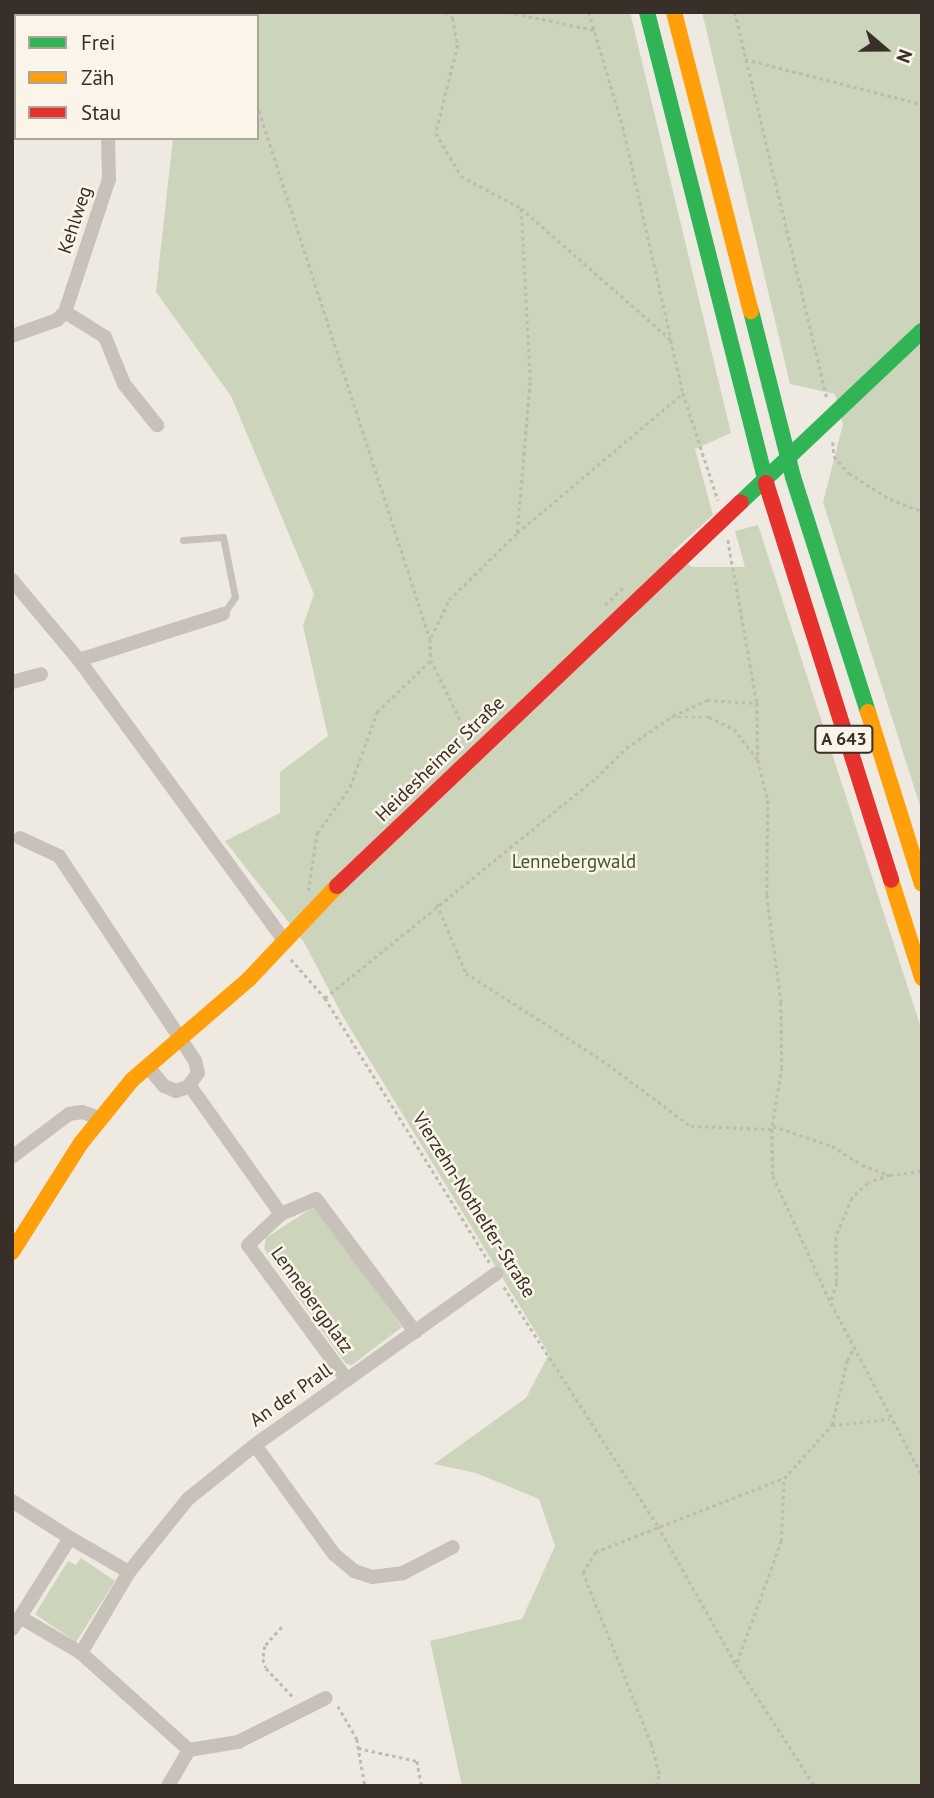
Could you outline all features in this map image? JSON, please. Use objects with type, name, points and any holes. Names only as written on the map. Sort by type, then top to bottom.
[{"type":"main road","name":"A 643","points":[[647,12],[770,500],[922,978]]},
{"type":"main road","name":"A 643","points":[[674,12],[793,477],[922,884]]},
{"type":"main road","name":"Heidesheimer Straße","points":[[12,1252],[99,1118],[147,1066],[285,942],[475,754],[922,331]]},
{"type":"street","name":"Kehlweg","points":[[65,312],[109,179],[108,140]]},
{"type":"street","points":[[12,336],[58,320],[65,312],[105,337],[124,384],[157,425]]},
{"type":"street","points":[[12,580],[79,660],[285,942]]},
{"type":"street","points":[[79,660],[223,614]]},
{"type":"street","points":[[12,682],[41,674]]},
{"type":"street","points":[[20,838],[59,856],[197,1066],[190,1086]]},
{"type":"street","points":[[147,1066],[170,1089],[190,1086]]},
{"type":"street","points":[[190,1086],[281,1214]]},
{"type":"street","points":[[12,1157],[69,1114],[82,1112],[99,1118]]},
{"type":"street","name":"Lennebergplatz","points":[[347,1380],[248,1245],[281,1214],[316,1199],[415,1332]]},
{"type":"street","name":"An der Prall","points":[[81,1653],[129,1572],[188,1499],[255,1445],[496,1274]]},
{"type":"street","points":[[255,1445],[334,1554],[354,1572],[372,1577],[403,1573],[453,1547]]},
{"type":"street","points":[[12,1501],[129,1572]]},
{"type":"street","points":[[70,1538],[16,1623],[81,1653],[189,1750]]},
{"type":"street","points":[[189,1750],[238,1742],[327,1698]]},
{"type":"street","points":[[168,1786],[189,1750]]},
{"type":"lane","points":[[183,540],[223,537],[235,597],[223,614]]},
{"type":"path","points":[[445,12],[453,18],[458,45],[436,133],[461,176],[521,208],[671,340]]},
{"type":"path","points":[[508,12],[594,30]]},
{"type":"path","points":[[589,12],[623,127],[683,393],[735,565],[757,704],[758,760],[768,800],[767,895],[781,1002],[782,1067],[773,1127],[772,1176],[831,1303],[922,1475]]},
{"type":"path","points":[[735,12],[744,59],[832,418],[834,456],[849,473],[890,499],[922,511]]},
{"type":"path","points":[[744,59],[922,104]]},
{"type":"path","points":[[259,110],[430,639],[431,660],[475,754]]},
{"type":"path","points":[[517,533],[530,380],[521,208]]},
{"type":"path","points":[[430,639],[449,600],[517,533],[683,393]]},
{"type":"path","points":[[308,895],[317,833],[350,787],[377,712],[431,660]]},
{"type":"path","points":[[325,998],[437,903],[596,778],[626,748],[671,717],[707,700],[757,704]]},
{"type":"path","points":[[671,717],[709,717],[734,729],[758,760]]},
{"type":"path","points":[[437,903],[466,974],[602,1060],[691,1126],[773,1127],[832,1146],[862,1165],[890,1175]]},
{"type":"path","name":"Vierzehn-Nothelfer-Straße","points":[[285,942],[290,958],[325,998],[496,1274],[658,1526],[736,1664],[815,1786]]},
{"type":"path","points":[[831,1303],[836,1283],[836,1237],[852,1198],[868,1183],[890,1175],[922,1171]]},
{"type":"path","points":[[656,1786],[659,1774],[651,1744],[583,1573],[595,1552],[784,1478],[832,1425],[847,1360],[854,1348]]},
{"type":"path","points":[[832,1425],[890,1419]]},
{"type":"path","points":[[736,1664],[781,1541],[784,1478]]},
{"type":"path","points":[[282,1627],[265,1646],[263,1659],[266,1668],[304,1709]]},
{"type":"path","points":[[327,1698],[350,1723],[365,1786]]},
{"type":"path","points":[[358,1748],[417,1762],[422,1786]]},
{"type":"green space","name":"Lennebergwald","points":[[630,12],[731,433],[695,449],[713,515],[672,552],[692,567],[745,567],[735,531],[758,525],[922,1031],[922,1786],[462,1786],[430,1641],[522,1619],[555,1546],[539,1499],[476,1473],[434,1464],[526,1398],[549,1354],[342,1015],[304,942],[225,841],[280,813],[280,772],[328,736],[303,626],[314,594],[231,396],[156,292],[173,140],[259,140],[259,14],[188,14]]},
{"type":"green space","points":[[702,12],[922,12],[922,812],[823,502],[843,424],[835,394],[790,384]]},
{"type":"green space","points":[[312,1208],[318,1210],[402,1327],[352,1365],[346,1364],[264,1249],[266,1238]]},
{"type":"green space","points":[[81,1558],[115,1581],[76,1642],[35,1614],[68,1561],[76,1565]]},
{"type":"traffic: fast","points":[[647,12],[766,483]]},
{"type":"traffic: fast","points":[[751,311],[793,477],[868,712]]},
{"type":"traffic: fast","points":[[741,502],[922,331]]},
{"type":"traffic: slow","points":[[674,12],[751,311]]},
{"type":"traffic: slow","points":[[868,712],[922,884]]},
{"type":"traffic: slow","points":[[891,880],[922,978]]},
{"type":"traffic: slow","points":[[12,1252],[81,1143],[132,1080],[249,979],[337,886]]},
{"type":"traffic: jam","points":[[766,483],[891,880]]},
{"type":"traffic: jam","points":[[337,886],[741,502]]}]
